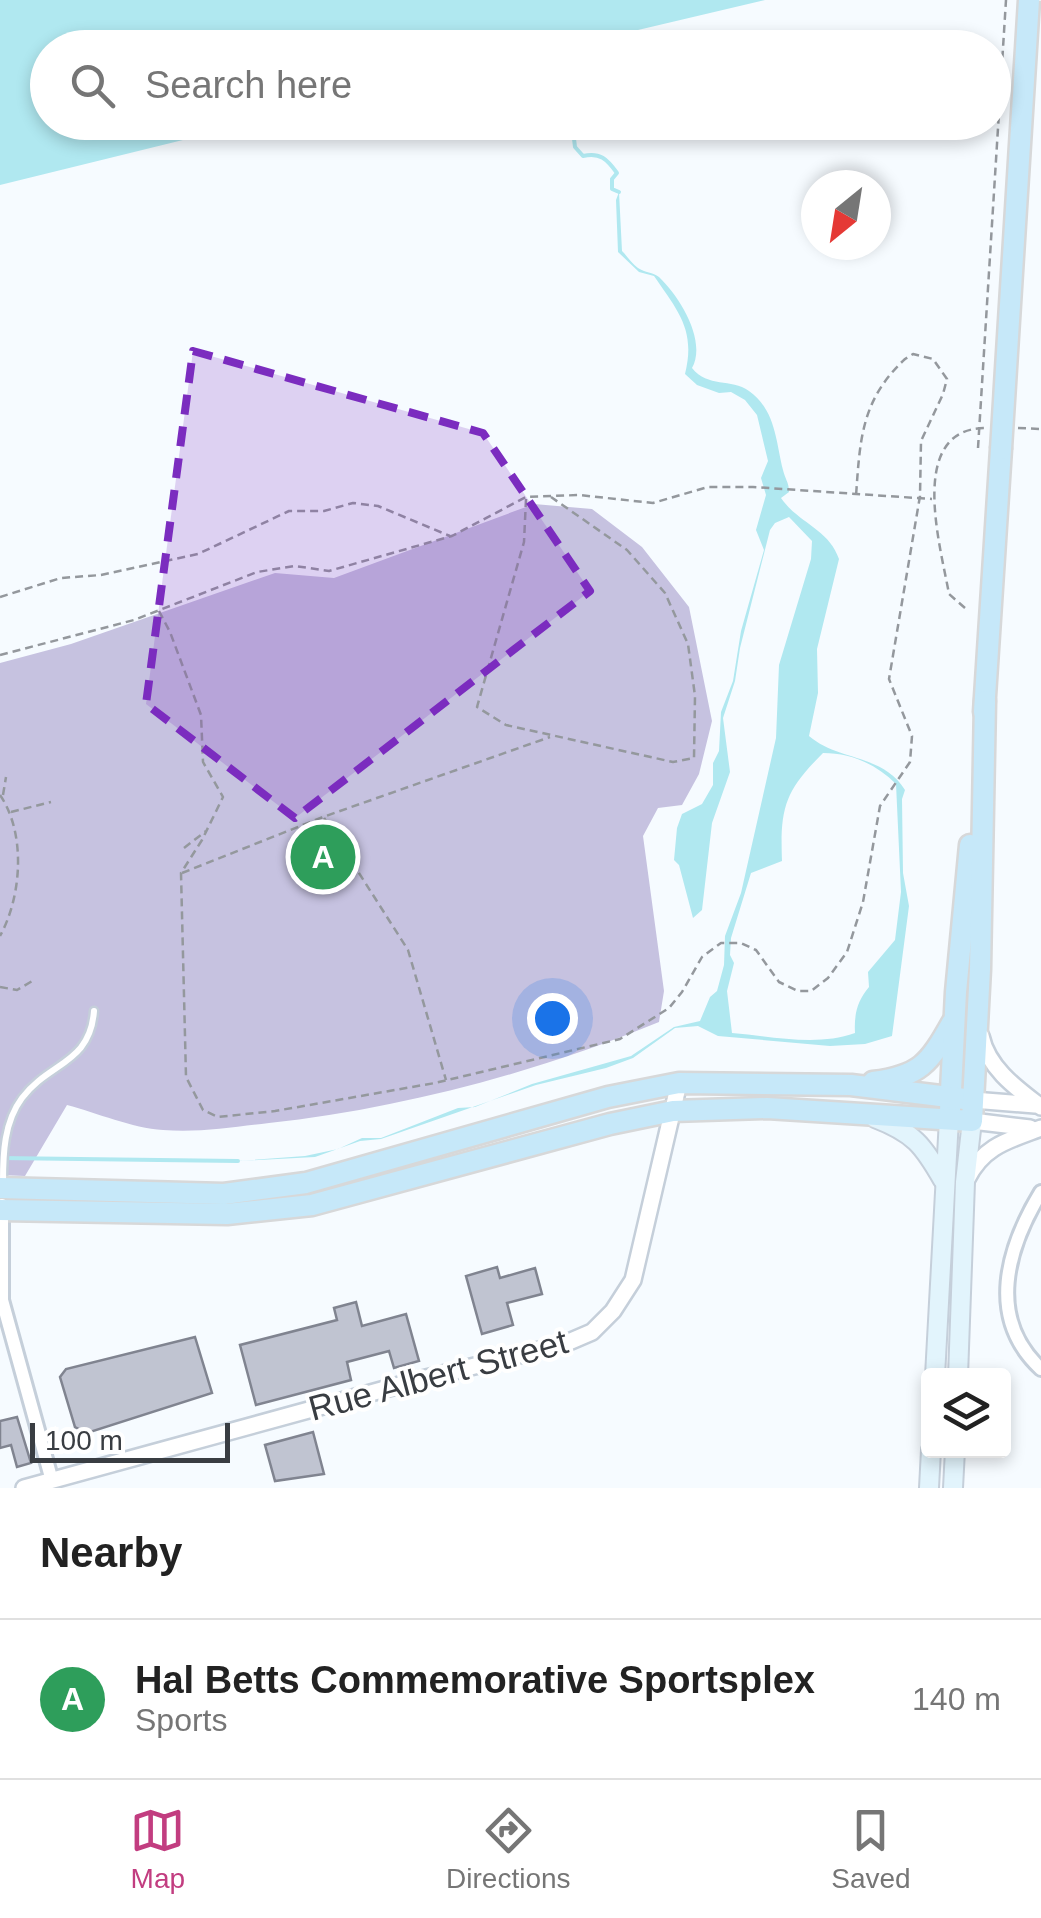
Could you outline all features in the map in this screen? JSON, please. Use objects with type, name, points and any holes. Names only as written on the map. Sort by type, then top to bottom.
[{"type":"main road","points":[[935,1368],[954,1018],[985,702],[1029,0]]},
{"type":"main road","points":[[958,1368],[965,1182],[978,1021],[985,702]]},
{"type":"main road","points":[[2,1188],[224,1194],[306,1183],[608,1096],[679,1083],[851,1085],[892,1080],[924,1067],[954,1018]]},
{"type":"main road","points":[[851,1085],[949,1117]]},
{"type":"main road","points":[[1,1210],[228,1214],[312,1205],[610,1124],[673,1111],[767,1108],[972,1118]]},
{"type":"main road","points":[[860,1113],[902,1128],[918,1141],[944,1180]]},
{"type":"main road","points":[[929,1488],[931,1458]]},
{"type":"main road","points":[[953,1488],[955,1458]]},
{"type":"street","points":[[978,1021],[984,1048],[994,1064],[1017,1090],[1040,1106]]},
{"type":"street","name":"Rue Albert Street","points":[[24,1488],[564,1344],[592,1332],[613,1311],[633,1280],[679,1083]]},
{"type":"street","points":[[972,1118],[1040,1106]]},
{"type":"street","points":[[972,1118],[1040,1129]]},
{"type":"street","points":[[965,1182],[977,1162],[995,1145],[1040,1129]]},
{"type":"street","points":[[2,1188],[1,1301],[52,1480]]},
{"type":"street","points":[[1041,1192],[1016,1238],[1006,1285],[1011,1325],[1020,1344],[1041,1369]]},
{"type":"lane","points":[[2,1188],[9,1123],[20,1100],[34,1085],[79,1053],[92,1032],[94,1011]]},
{"type":"path","points":[[1004,30],[1006,0]]},
{"type":"path","points":[[978,448],[997,140]]},
{"type":"path","points":[[159,611],[201,715],[203,762],[222,797],[181,873],[186,1076],[202,1110],[218,1116],[274,1111],[446,1080],[620,1039],[669,1008],[702,957],[721,943],[756,950],[779,982],[798,991],[812,990],[828,978],[846,952],[863,902],[880,806],[910,762],[912,736],[888,679],[920,496],[921,441],[944,394],[947,379],[933,358],[913,354],[896,367],[868,408],[859,445],[856,496]]},
{"type":"path","points":[[966,608],[949,594],[932,499],[946,446],[956,435],[971,428],[988,428]]},
{"type":"path","points":[[1002,439],[1041,429]]},
{"type":"path","points":[[0,656],[159,611],[257,572],[295,566],[330,572],[452,536],[526,497],[579,495],[653,503],[708,487],[753,486],[932,499]]},
{"type":"path","points":[[526,497],[524,542],[477,707],[506,726],[673,762],[694,758],[695,696],[688,644],[665,593],[628,550],[550,496]]},
{"type":"path","points":[[0,597],[61,578],[101,575],[198,554],[290,510],[324,511],[353,503],[378,506],[452,536]]},
{"type":"path","points":[[181,873],[323,816],[553,736]]},
{"type":"path","points":[[0,936],[17,876],[16,829],[1,796],[6,778]]},
{"type":"path","points":[[10,812],[51,802]]},
{"type":"path","points":[[323,816],[408,950],[446,1080]]},
{"type":"path","points":[[184,848],[207,830]]},
{"type":"path","points":[[0,988],[18,990],[34,980]]},
{"type":"highlighted area","points":[[193,351],[483,433],[590,591],[295,818],[146,704]]},
{"type":"shaded area","points":[[534,504],[592,509],[642,547],[689,607],[712,721],[699,774],[682,805],[658,808],[643,836],[664,991],[659,1022],[565,1057],[468,1086],[318,1117],[176,1131],[151,1129],[67,1105],[25,1176],[0,1175],[0,663],[71,644],[275,573],[334,578]]},
{"type":"water","points":[[0,0],[765,0],[638,30],[30,30],[30,140],[183,140],[0,185]]},
{"type":"water","points":[[619,192],[622,251],[638,268],[659,277],[683,307],[696,345],[692,368],[705,378],[742,387],[765,408],[788,486],[789,492],[781,498],[828,540],[839,559],[817,649],[818,693],[809,736],[885,770],[905,790],[903,873],[909,906],[892,1036],[865,1044],[830,1046],[718,1036],[698,1026],[675,1028],[633,1058],[489,1102],[532,1084],[631,1056],[674,1027],[700,1021],[710,997],[717,991],[724,965],[725,936],[741,893],[776,738],[779,665],[811,559],[812,541],[789,517],[775,523],[770,530],[735,681],[723,718],[730,772],[712,823],[702,910],[693,918],[679,865],[674,860],[677,828],[682,814],[702,804],[713,785],[721,712],[733,681],[741,631],[764,550],[756,530],[766,495],[761,478],[768,461],[757,415],[745,400],[731,392],[719,393],[697,385],[685,374],[688,345],[677,311],[654,276],[639,272],[618,252]],"holes":[[[823,753],[862,761],[896,784],[901,892],[895,940],[868,972],[869,987],[857,1008],[855,1033],[809,1040],[732,1033],[727,991],[734,963],[730,955],[731,938],[751,873],[782,861],[782,827],[788,801],[800,778]]]},
{"type":"water","points":[[472,1107],[381,1139],[340,1148],[362,1138],[381,1138],[458,1108]]},
{"type":"water","points":[[337,1149],[315,1157],[238,1161],[305,1156]]},
{"type":"building","points":[[497,1267],[500,1278],[535,1268],[542,1294],[507,1303],[513,1325],[482,1334],[466,1276]]},
{"type":"building","points":[[356,1302],[362,1326],[406,1314],[419,1361],[394,1368],[389,1351],[347,1362],[351,1380],[256,1405],[240,1345],[337,1320],[334,1308]]},
{"type":"building","points":[[195,1337],[212,1393],[87,1433],[75,1427],[60,1377],[66,1369]]},
{"type":"building","points":[[17,1417],[31,1463],[17,1467],[11,1445],[0,1448],[0,1421]]},
{"type":"building","points":[[313,1432],[324,1474],[275,1481],[265,1445]]},
{"type":"waterway","points":[[574,140],[583,156],[599,156],[610,164],[617,173],[612,189],[619,192]]},
{"type":"waterway","points":[[0,1158],[238,1161]]},
{"type":"place","name":"Hal Betts Commemorative Sportsplex","points":[[323,857]]}]
